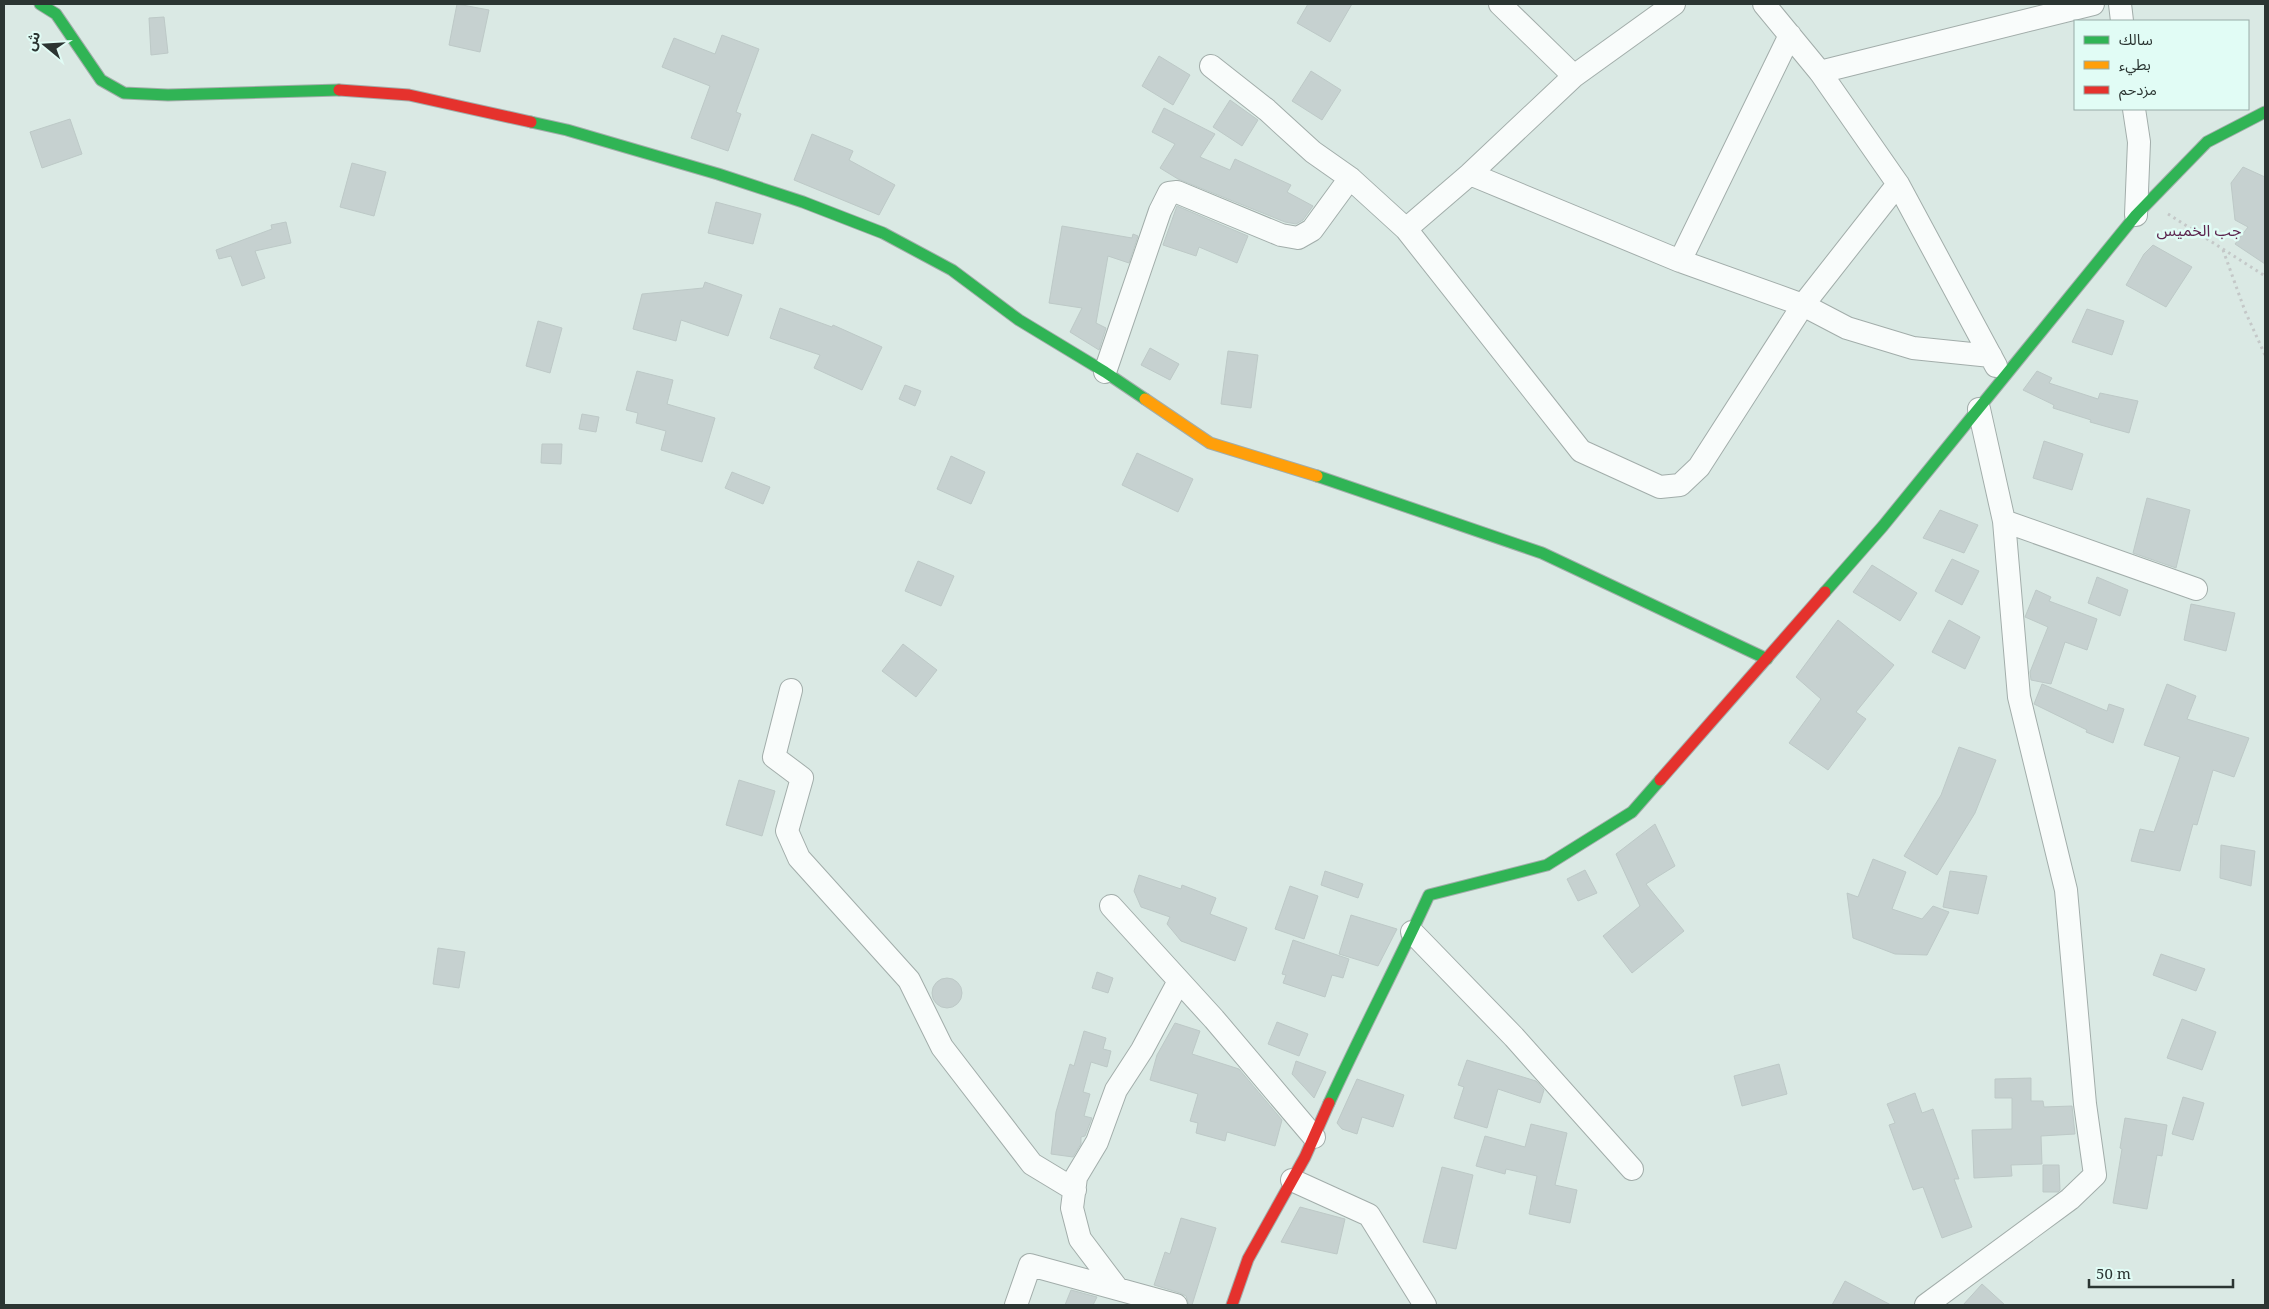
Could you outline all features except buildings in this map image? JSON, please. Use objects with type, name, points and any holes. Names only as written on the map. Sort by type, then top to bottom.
[{"type":"street","points":[[40,4],[56,14],[101,80],[124,92],[168,95],[324,89],[409,96],[567,130],[718,174],[803,202],[884,233],[952,270],[1019,320],[1105,372],[1210,443],[1284,465],[1542,553],[1767,659]]},
{"type":"street","points":[[1500,4],[1574,76]]},
{"type":"street","points":[[1406,229],[1470,174],[1574,76],[1674,4]]},
{"type":"street","points":[[1764,4],[1820,72],[1898,184],[2003,379]]},
{"type":"street","points":[[1820,72],[2093,4]]},
{"type":"street","points":[[2120,4],[2122,20]]},
{"type":"street","points":[[1680,262],[1790,35]]},
{"type":"street","points":[[1211,66],[1267,110],[1313,152],[1350,178],[1406,229],[1581,451],[1660,487],[1680,485],[1699,467],[1803,305],[1898,184]]},
{"type":"street","points":[[2134,110],[2139,142],[2143,208]]},
{"type":"street","points":[[1232,1305],[1248,1259],[1314,1136],[1360,1034],[1429,895],[1547,865],[1632,812],[1883,526],[2143,208],[2207,142],[2265,112]]},
{"type":"street","points":[[1470,174],[1680,262],[1803,305],[1847,328],[1913,348],[1991,356]]},
{"type":"street","points":[[1105,372],[1157,221],[1169,193],[1177,192],[1281,235],[1298,238],[1312,230],[1350,178]]},
{"type":"street","points":[[1926,1305],[2070,1199],[2095,1175],[2085,1104],[2066,890],[2019,697],[2004,521],[1978,409]]},
{"type":"street","points":[[2004,521],[2196,589]]},
{"type":"street","points":[[791,690],[774,757],[802,778],[787,831],[799,858],[909,980],[942,1047],[1032,1164],[1075,1190]]},
{"type":"street","points":[[1111,906],[1314,1136]]},
{"type":"street","points":[[1412,932],[1514,1037],[1632,1169]]},
{"type":"street","points":[[1117,1288],[1080,1239],[1072,1208],[1076,1177],[1097,1142],[1116,1090],[1142,1050],[1179,981]]},
{"type":"street","points":[[1292,1180],[1369,1214],[1425,1305]]},
{"type":"street","points":[[1016,1305],[1030,1265],[1176,1305]]},
{"type":"path","points":[[2143,208],[2223,250],[2265,276]]},
{"type":"path","points":[[2223,250],[2245,311],[2265,355]]},
{"type":"traffic: fast","points":[[40,4],[56,14],[101,80],[124,93],[168,95],[339,90]]},
{"type":"traffic: fast","points":[[1825,592],[1883,526],[2136,215],[2207,142],[2265,112]]},
{"type":"traffic: fast","points":[[531,122],[567,130],[718,174],[803,202],[883,233],[952,270],[1019,320],[1105,372],[1145,399]]},
{"type":"traffic: fast","points":[[1317,476],[1542,553],[1767,659]]},
{"type":"traffic: fast","points":[[1329,1103],[1429,895],[1547,865],[1632,812],[1660,780]]},
{"type":"traffic: slow","points":[[1145,399],[1210,443],[1317,476]]},
{"type":"traffic: jam","points":[[339,90],[409,95],[531,122]]},
{"type":"traffic: jam","points":[[1660,780],[1825,592]]},
{"type":"traffic: jam","points":[[1232,1305],[1248,1259],[1305,1157],[1329,1103]]},
{"type":"district","name":"جب الخميس","points":[[2199,230]]}]
